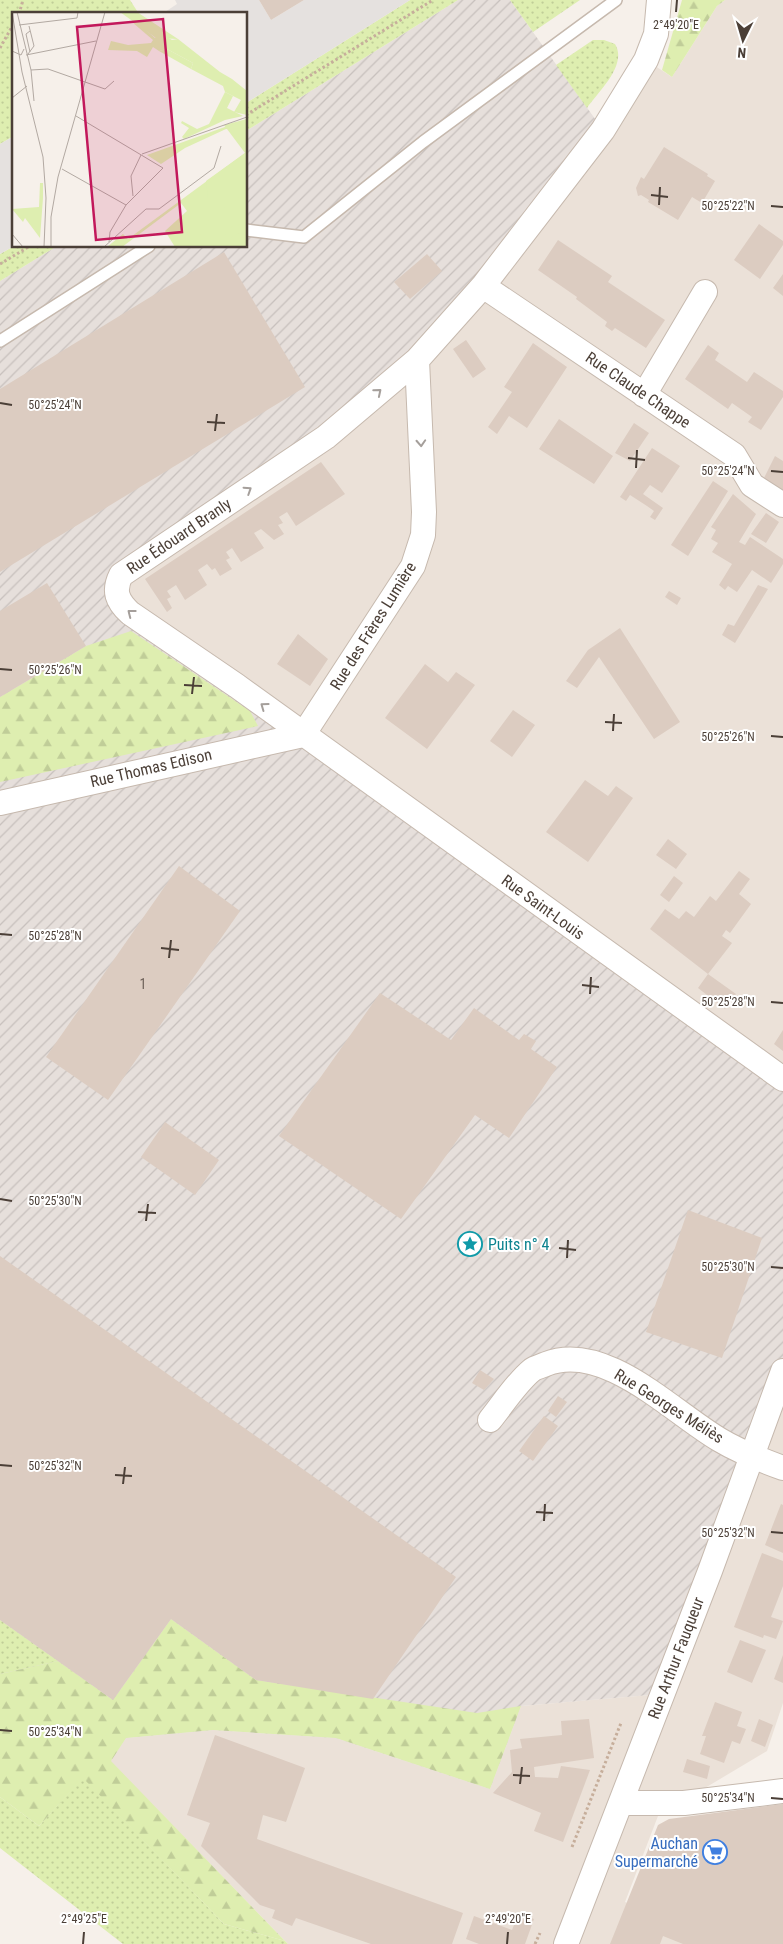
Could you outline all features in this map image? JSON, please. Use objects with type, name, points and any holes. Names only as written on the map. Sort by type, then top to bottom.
[{"type":"street","name":"Rue Édouard Branly","points":[[303,735],[237,686],[130,613],[118,600],[117,584],[121,575],[326,437],[417,360],[483,286],[603,130],[646,60],[656,34],[659,0]]},
{"type":"street","name":"Rue Claude Chappe","points":[[483,286],[734,455],[752,485],[783,505]]},
{"type":"street","points":[[644,395],[706,292]]},
{"type":"street","name":"Rue des Frères Lumière","points":[[303,735],[402,586],[419,552],[423,535],[424,512],[417,360]]},
{"type":"street","name":"Rue Thomas Edison","points":[[0,803],[303,735]]},
{"type":"street","name":"Rue Saint-Louis","points":[[303,735],[783,1079]]},
{"type":"street","name":"Rue Georges Méliès","points":[[490,1420],[533,1369],[560,1359],[581,1359],[604,1366],[633,1381],[682,1416],[751,1456],[783,1468]]},
{"type":"street","name":"Rue Arthur Fauqueur","points":[[566,1944],[622,1803],[783,1371]]},
{"type":"street","points":[[622,1803],[684,1803],[783,1791]]},
{"type":"lane","points":[[248,230],[304,237],[423,142],[616,0]]},
{"type":"lane","points":[[0,342],[146,248]]},
{"type":"path","points":[[248,115],[433,0]]},
{"type":"path","points":[[0,48],[12,27]]},
{"type":"path","points":[[0,264],[27,248]]},
{"type":"shaded area","points":[[175,0],[259,0],[271,20],[304,0],[410,0],[248,102],[248,12],[165,12],[177,4]]},
{"type":"shaded area","points":[[458,0],[510,0],[603,130],[417,360],[194,525],[116,595],[783,1079],[783,1371],[661,1694],[521,1706],[490,1789],[336,1738],[213,1730],[126,1738],[110,1761],[0,1684],[0,281],[54,248],[248,248],[248,130]]},
{"type":"shaded area","points":[[725,0],[783,0],[783,1079],[130,613],[121,575],[326,437],[646,60],[672,77],[717,6]]},
{"type":"shaded area","points":[[12,137],[12,247],[0,254],[0,144]]},
{"type":"shaded area","points":[[783,1371],[783,1703],[767,1751],[658,1816],[625,1902],[702,1934],[698,1944],[288,1944],[110,1761],[126,1738],[213,1730],[336,1738],[490,1789],[521,1706],[661,1694]]},
{"type":"green space","points":[[0,0],[130,0],[138,12],[12,12],[12,137],[0,144]]},
{"type":"green space","points":[[410,0],[458,0],[248,130],[248,102]]},
{"type":"green space","points":[[510,0],[580,0],[533,32]]},
{"type":"green space","points":[[682,0],[725,0],[717,6],[672,77],[662,70]]},
{"type":"green space","points":[[593,40],[604,40],[615,44],[618,52],[618,61],[610,78],[587,108],[556,65]]},
{"type":"green space","points":[[12,247],[54,248],[0,281],[0,254]]},
{"type":"green space","points":[[131,631],[250,711],[258,726],[0,782],[0,697],[86,646]]},
{"type":"green space","points":[[171,1619],[256,1680],[477,1713],[521,1706],[490,1789],[336,1738],[213,1730],[126,1738],[111,1761],[285,1941],[224,1924],[83,1778],[39,1826],[0,1797],[0,1674],[58,1661],[113,1700]]},
{"type":"green space","points":[[0,1620],[58,1661],[0,1674]]},
{"type":"green space","points":[[83,1777],[224,1924],[285,1941],[288,1944],[123,1944],[0,1848],[0,1797],[39,1826]]},
{"type":"building","points":[[259,0],[304,0],[271,20]]},
{"type":"building","points":[[664,147],[708,174],[707,176],[715,181],[702,203],[692,197],[678,220],[648,202],[649,200],[641,195],[638,196],[636,188],[641,177],[644,179]]},
{"type":"building","points":[[759,224],[783,241],[783,245],[760,279],[734,260]]},
{"type":"building","points":[[558,240],[612,276],[608,282],[665,320],[646,348],[615,328],[612,331],[605,326],[607,322],[576,299],[577,297],[538,270]]},
{"type":"building","points":[[224,252],[305,387],[0,572],[0,389]]},
{"type":"building","points":[[427,254],[442,271],[410,299],[394,282]]},
{"type":"building","points":[[783,274],[783,296],[773,288]]},
{"type":"building","points":[[466,340],[486,369],[473,378],[453,349]]},
{"type":"building","points":[[533,343],[567,367],[527,428],[509,416],[497,434],[488,427],[512,392],[504,387]]},
{"type":"building","points":[[708,345],[719,353],[715,360],[747,382],[754,372],[783,391],[783,397],[761,430],[748,422],[752,417],[732,403],[728,409],[685,379]]},
{"type":"building","points":[[559,419],[613,456],[594,484],[539,449]]},
{"type":"building","points":[[634,423],[649,433],[630,461],[615,453]]},
{"type":"building","points":[[652,448],[680,466],[662,493],[650,485],[643,494],[663,508],[655,520],[650,517],[654,511],[647,506],[630,495],[626,501],[620,497]]},
{"type":"building","points":[[775,456],[783,461],[783,493],[763,480]]},
{"type":"building","points":[[321,462],[345,494],[296,526],[287,512],[279,517],[283,523],[278,525],[284,534],[274,540],[261,529],[254,533],[264,548],[241,562],[232,548],[226,552],[230,558],[226,560],[232,569],[220,576],[215,568],[212,570],[207,564],[198,570],[207,585],[185,600],[176,585],[167,591],[171,597],[167,599],[172,608],[167,612],[145,579]]},
{"type":"building","points":[[713,481],[728,491],[688,556],[671,545]]},
{"type":"building","points":[[733,494],[756,514],[739,542],[745,545],[750,537],[783,559],[783,564],[771,583],[752,570],[737,592],[728,586],[725,590],[719,585],[732,564],[712,552],[718,543],[711,539],[716,530],[711,527]]},
{"type":"building","points":[[766,513],[779,522],[766,543],[751,534]]},
{"type":"building","points":[[47,583],[86,646],[0,697],[0,611]]},
{"type":"building","points":[[758,585],[768,589],[735,643],[722,635],[728,624],[734,626]]},
{"type":"building","points":[[669,591],[681,598],[677,605],[665,597]]},
{"type":"building","points":[[620,628],[680,722],[654,739],[599,657],[577,688],[566,681],[588,650]]},
{"type":"building","points":[[298,634],[328,659],[310,686],[277,664]]},
{"type":"building","points":[[425,664],[448,682],[456,672],[475,685],[427,749],[385,718]]},
{"type":"building","points":[[513,710],[535,725],[512,757],[490,741]]},
{"type":"building","points":[[585,780],[608,796],[616,786],[633,798],[588,862],[546,832]]},
{"type":"building","points":[[668,839],[687,854],[676,869],[656,855]]},
{"type":"building","points":[[179,866],[240,911],[108,1100],[46,1057]]},
{"type":"building","points":[[739,871],[750,879],[739,894],[751,904],[730,933],[726,930],[722,936],[732,943],[708,974],[650,929],[665,909],[679,919],[686,911],[694,917],[710,896],[716,901]]},
{"type":"building","points":[[674,876],[683,883],[669,902],[660,895]]},
{"type":"building","points":[[708,974],[736,994],[725,1009],[698,988]]},
{"type":"building","points":[[380,993],[451,1040],[474,1008],[519,1040],[524,1034],[536,1041],[531,1049],[557,1067],[509,1138],[475,1115],[401,1219],[279,1136]]},
{"type":"building","points":[[783,1030],[783,1051],[774,1044]]},
{"type":"building","points":[[165,1122],[219,1160],[195,1195],[141,1157]]},
{"type":"building","points":[[688,1210],[762,1238],[722,1358],[646,1332]]},
{"type":"building","points":[[0,1256],[456,1577],[373,1699],[256,1680],[171,1619],[113,1700],[0,1620]]},
{"type":"building","points":[[480,1370],[494,1379],[484,1390],[472,1383]]},
{"type":"building","points":[[558,1396],[567,1402],[556,1417],[548,1411]]},
{"type":"building","points":[[544,1416],[558,1426],[533,1461],[519,1451]]},
{"type":"building","points":[[781,1504],[783,1505],[783,1553],[765,1545]]},
{"type":"building","points":[[762,1553],[783,1561],[783,1586],[771,1617],[783,1621],[776,1639],[764,1635],[763,1638],[734,1627]]},
{"type":"building","points":[[740,1640],[766,1650],[752,1683],[727,1672]]},
{"type":"building","points":[[783,1655],[783,1683],[774,1679]]},
{"type":"building","points":[[715,1702],[742,1712],[737,1726],[746,1729],[740,1744],[732,1741],[724,1763],[700,1754],[706,1736],[702,1736]]},
{"type":"building","points":[[589,1719],[594,1758],[534,1767],[535,1777],[558,1778],[561,1766],[590,1770],[563,1842],[534,1831],[541,1813],[493,1793],[512,1772],[510,1750],[522,1748],[520,1739],[562,1735],[561,1721]]},
{"type":"building","points":[[759,1719],[773,1725],[765,1747],[751,1741]]},
{"type":"building","points":[[215,1735],[305,1768],[286,1822],[263,1815],[257,1839],[463,1913],[452,1944],[371,1944],[296,1918],[292,1926],[272,1918],[275,1910],[260,1905],[201,1846],[210,1823],[187,1815]]},
{"type":"building","points":[[687,1759],[710,1766],[707,1779],[683,1772]]},
{"type":"building","name":"Auchan Supermarché","points":[[783,1804],[783,1944],[683,1944],[663,1936],[660,1944],[610,1944],[658,1825],[669,1819]]},
{"type":"building","points":[[519,1913],[534,1919],[525,1944],[479,1944],[466,1939],[474,1916],[512,1930]]},
{"type":"place","name":"Puits n° 4","points":[[470,1244]]},
{"type":"place","name":"Auchan Supermarché","points":[[715,1852]]}]
